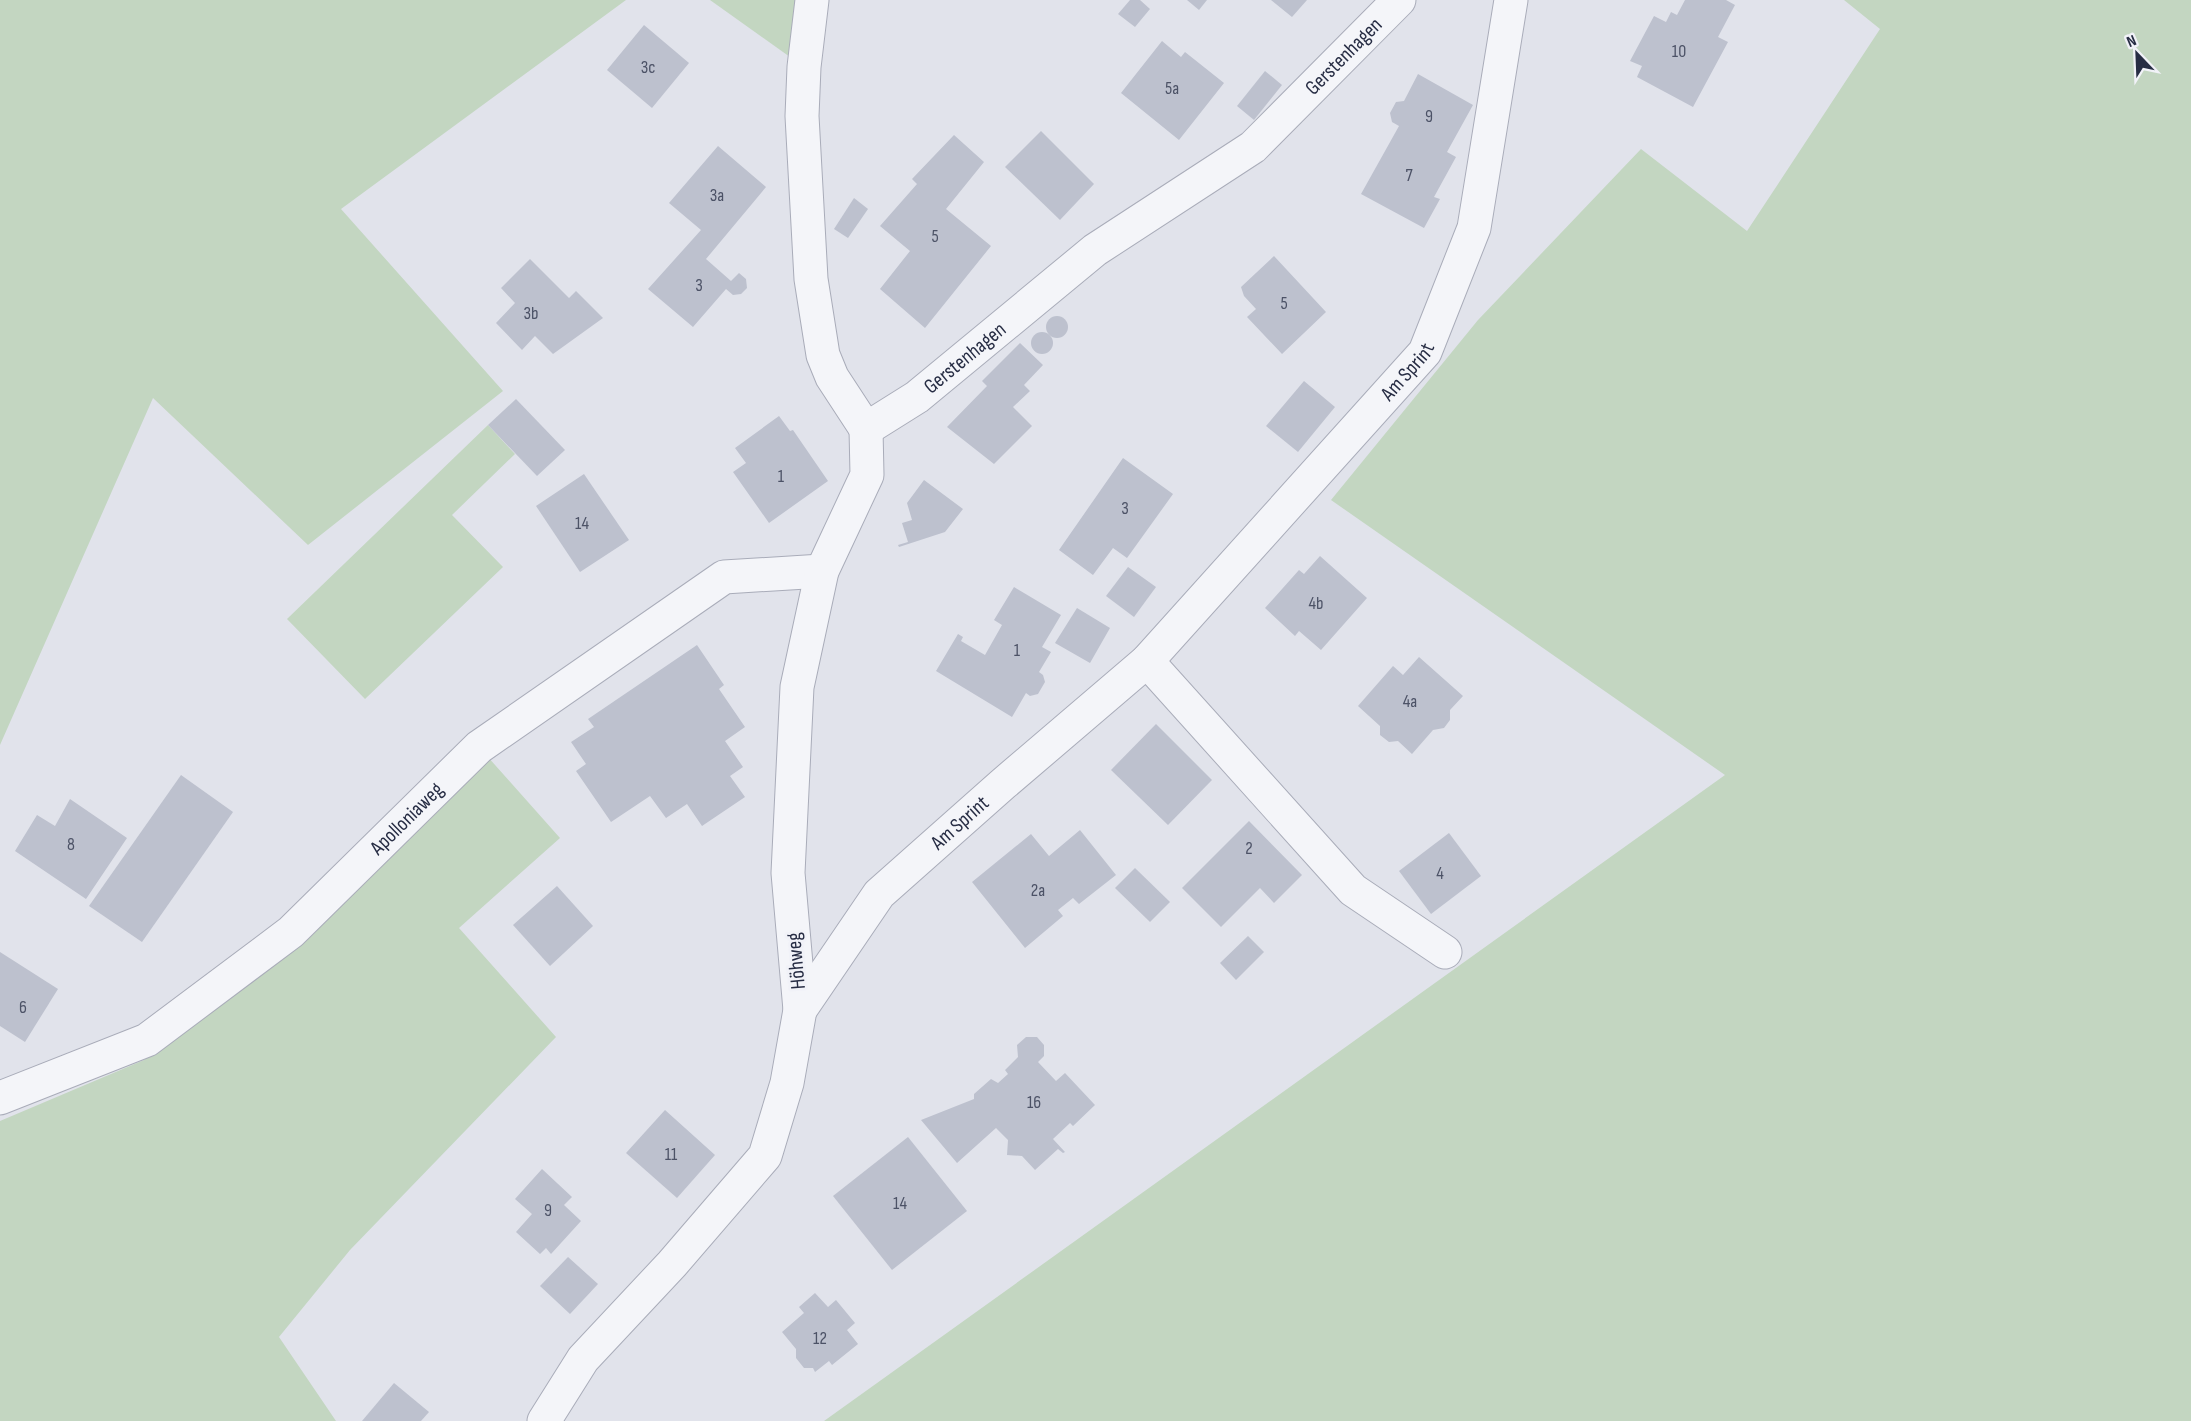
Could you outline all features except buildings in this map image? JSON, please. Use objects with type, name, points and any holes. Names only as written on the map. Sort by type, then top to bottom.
[{"type":"street","points":[[812,0],[804,67],[802,116],[811,279],[823,355],[832,377],[866,429]]},
{"type":"street","name":"Gerstenhagen","points":[[866,429],[917,398],[1095,250],[1253,147],[1399,0]]},
{"type":"street","name":"Am Sprint","points":[[800,1011],[879,894],[1003,784],[1148,661],[1425,352],[1474,228],[1511,0]]},
{"type":"street","name":"Höhweg","points":[[544,1421],[583,1359],[672,1264],[765,1156],[787,1083],[800,1011],[788,873],[797,687],[822,571],[867,475],[866,429]]},
{"type":"street","name":"Apolloniaweg","points":[[0,1098],[147,1040],[291,932],[479,747],[724,577],[822,571]]},
{"type":"street","points":[[1148,661],[1353,890],[1445,952]]},
{"type":"green space","points":[[0,0],[626,0],[341,209],[503,391],[308,545],[153,398],[0,745]]},
{"type":"green space","points":[[710,0],[812,0],[804,67]]},
{"type":"green space","points":[[1844,0],[2191,0],[2191,1421],[824,1421],[1725,775],[1331,500],[1478,320],[1641,149],[1747,231],[1880,29]]},
{"type":"green space","points":[[488,425],[515,454],[452,515],[503,567],[365,699],[287,619]]},
{"type":"green space","points":[[479,747],[560,838],[459,928],[556,1037],[350,1250],[279,1337],[336,1421],[0,1421],[0,1121],[144,1060]]}]
